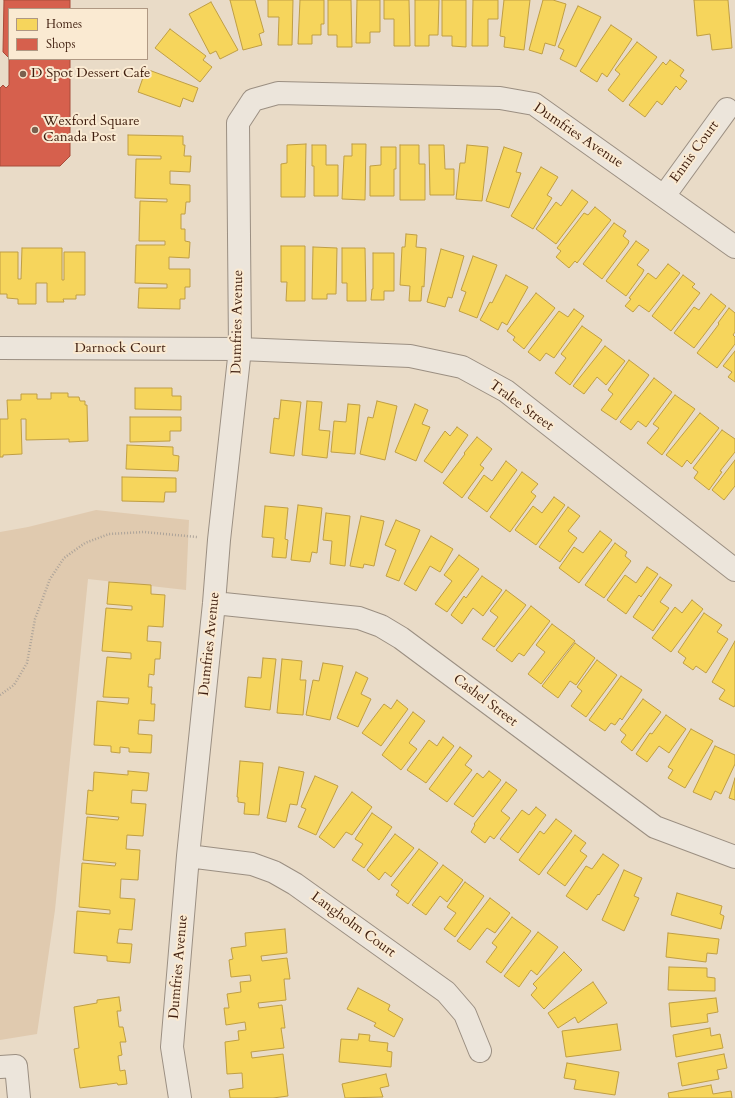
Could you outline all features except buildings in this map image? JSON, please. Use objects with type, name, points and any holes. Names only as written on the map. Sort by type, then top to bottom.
[{"type":"street","name":"Dumfries Avenue","points":[[180,1098],[172,1047],[188,856],[219,540],[240,349],[238,123],[253,100],[278,93],[286,93],[500,98],[534,104],[735,247]]},
{"type":"street","name":"Ennis Court","points":[[664,196],[727,108]]},
{"type":"street","name":"Darnock Court","points":[[0,348],[240,349]]},
{"type":"street","name":"Tralee Street","points":[[240,349],[410,356],[462,367],[506,391],[735,570]]},
{"type":"street","name":"Cashel Street","points":[[214,602],[359,618],[381,626],[401,638],[655,827],[735,857]]},
{"type":"street","name":"Langholm Court","points":[[188,856],[252,864],[274,872],[295,884],[446,992],[465,1014],[480,1051]]},
{"type":"street","points":[[8,1066],[19,1098]]},
{"type":"path","points":[[0,695],[14,685],[27,663],[35,619],[50,579],[64,558],[84,543],[109,534],[144,532],[176,534],[219,540]]},
{"type":"shaded area","points":[[96,510],[189,520],[186,590],[88,579],[55,910],[37,1034],[0,1040],[0,532],[28,527]]},
{"type":"place","name":"D Spot Dessert Cafe","points":[[23,74]]},
{"type":"place","name":"Wexford Square Canada Post","points":[[35,130]]}]
